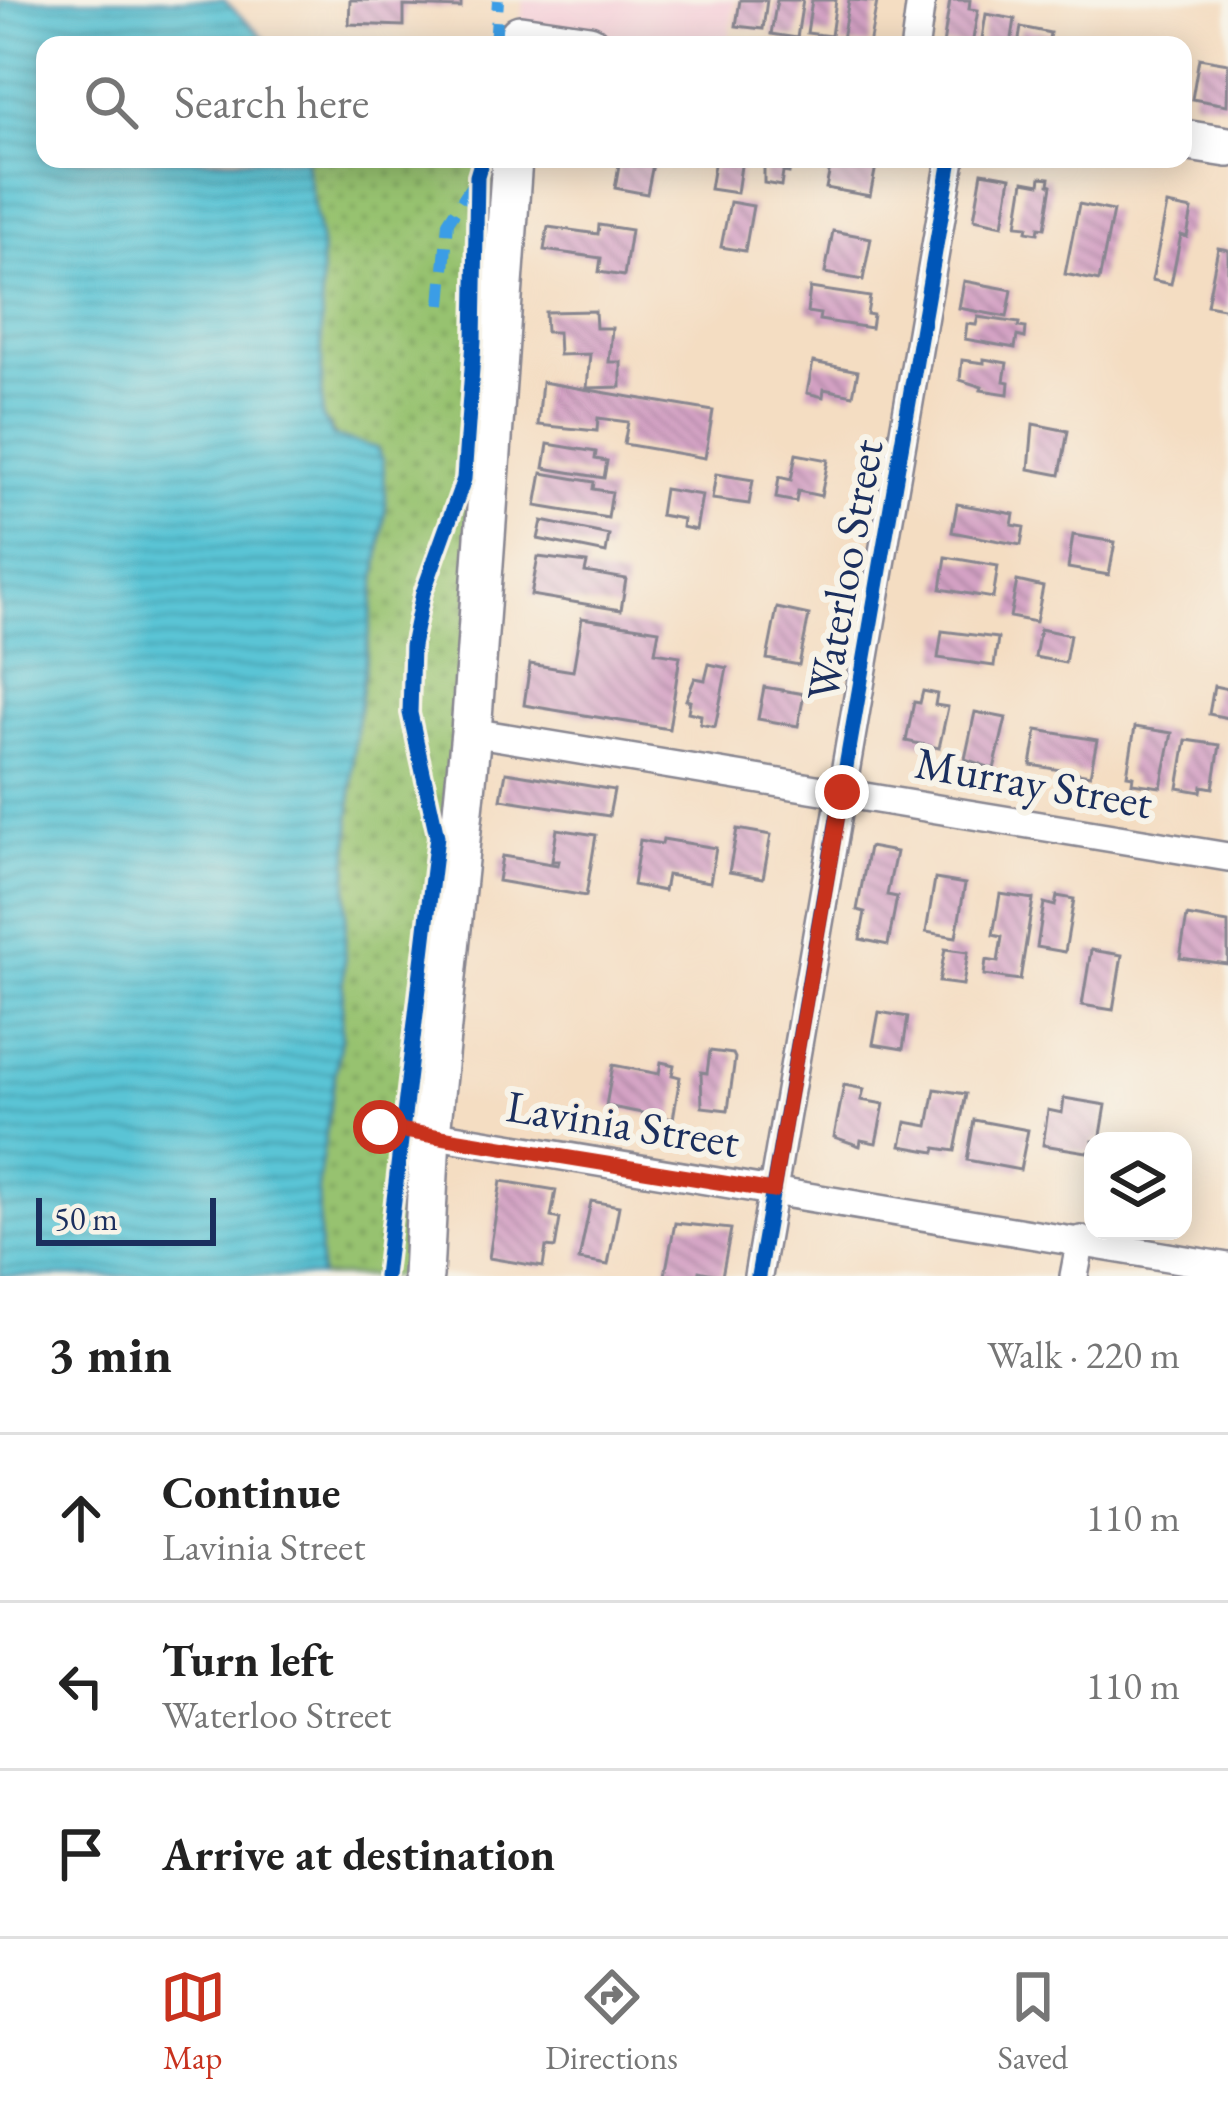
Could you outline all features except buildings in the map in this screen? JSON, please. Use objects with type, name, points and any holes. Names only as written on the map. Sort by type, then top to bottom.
[{"type":"main road","points":[[521,27],[555,36]]},
{"type":"main road","points":[[1192,141],[1228,147]]},
{"type":"main road","points":[[423,1276],[430,1134],[471,732],[511,168]]},
{"type":"street","points":[[916,36],[921,0]]},
{"type":"street","name":"Waterloo Street","points":[[758,1276],[949,168]]},
{"type":"street","name":"Murray Street","points":[[471,732],[1228,857]]},
{"type":"street","name":"Lavinia Street","points":[[430,1134],[1228,1267]]},
{"type":"street","points":[[1074,1276],[1081,1240]]},
{"type":"lane","points":[[380,1127],[430,1134]]},
{"type":"shaded area","points":[[523,0],[735,0],[729,36],[520,35]]},
{"type":"green space","points":[[307,168],[494,168],[460,758],[410,1160],[402,1276],[320,1276],[318,1183],[341,1036],[353,754],[386,504],[322,417],[321,246]]},
{"type":"water","points":[[0,0],[224,0],[262,36],[36,36],[36,168],[307,168],[321,246],[322,417],[333,436],[376,448],[383,460],[386,504],[353,754],[341,1036],[318,1183],[320,1276],[0,1276]]},
{"type":"marked path","points":[[496,36],[498,0]]},
{"type":"marked path","points":[[441,305],[448,222],[474,182]]},
{"type":"cycle path","points":[[385,1276],[437,836],[410,713],[412,646],[423,593],[464,479],[479,168]]},
{"type":"cycle path","points":[[758,1276],[949,168]]},
{"type":"route","points":[[380,1127],[773,1191],[842,792]]}]
